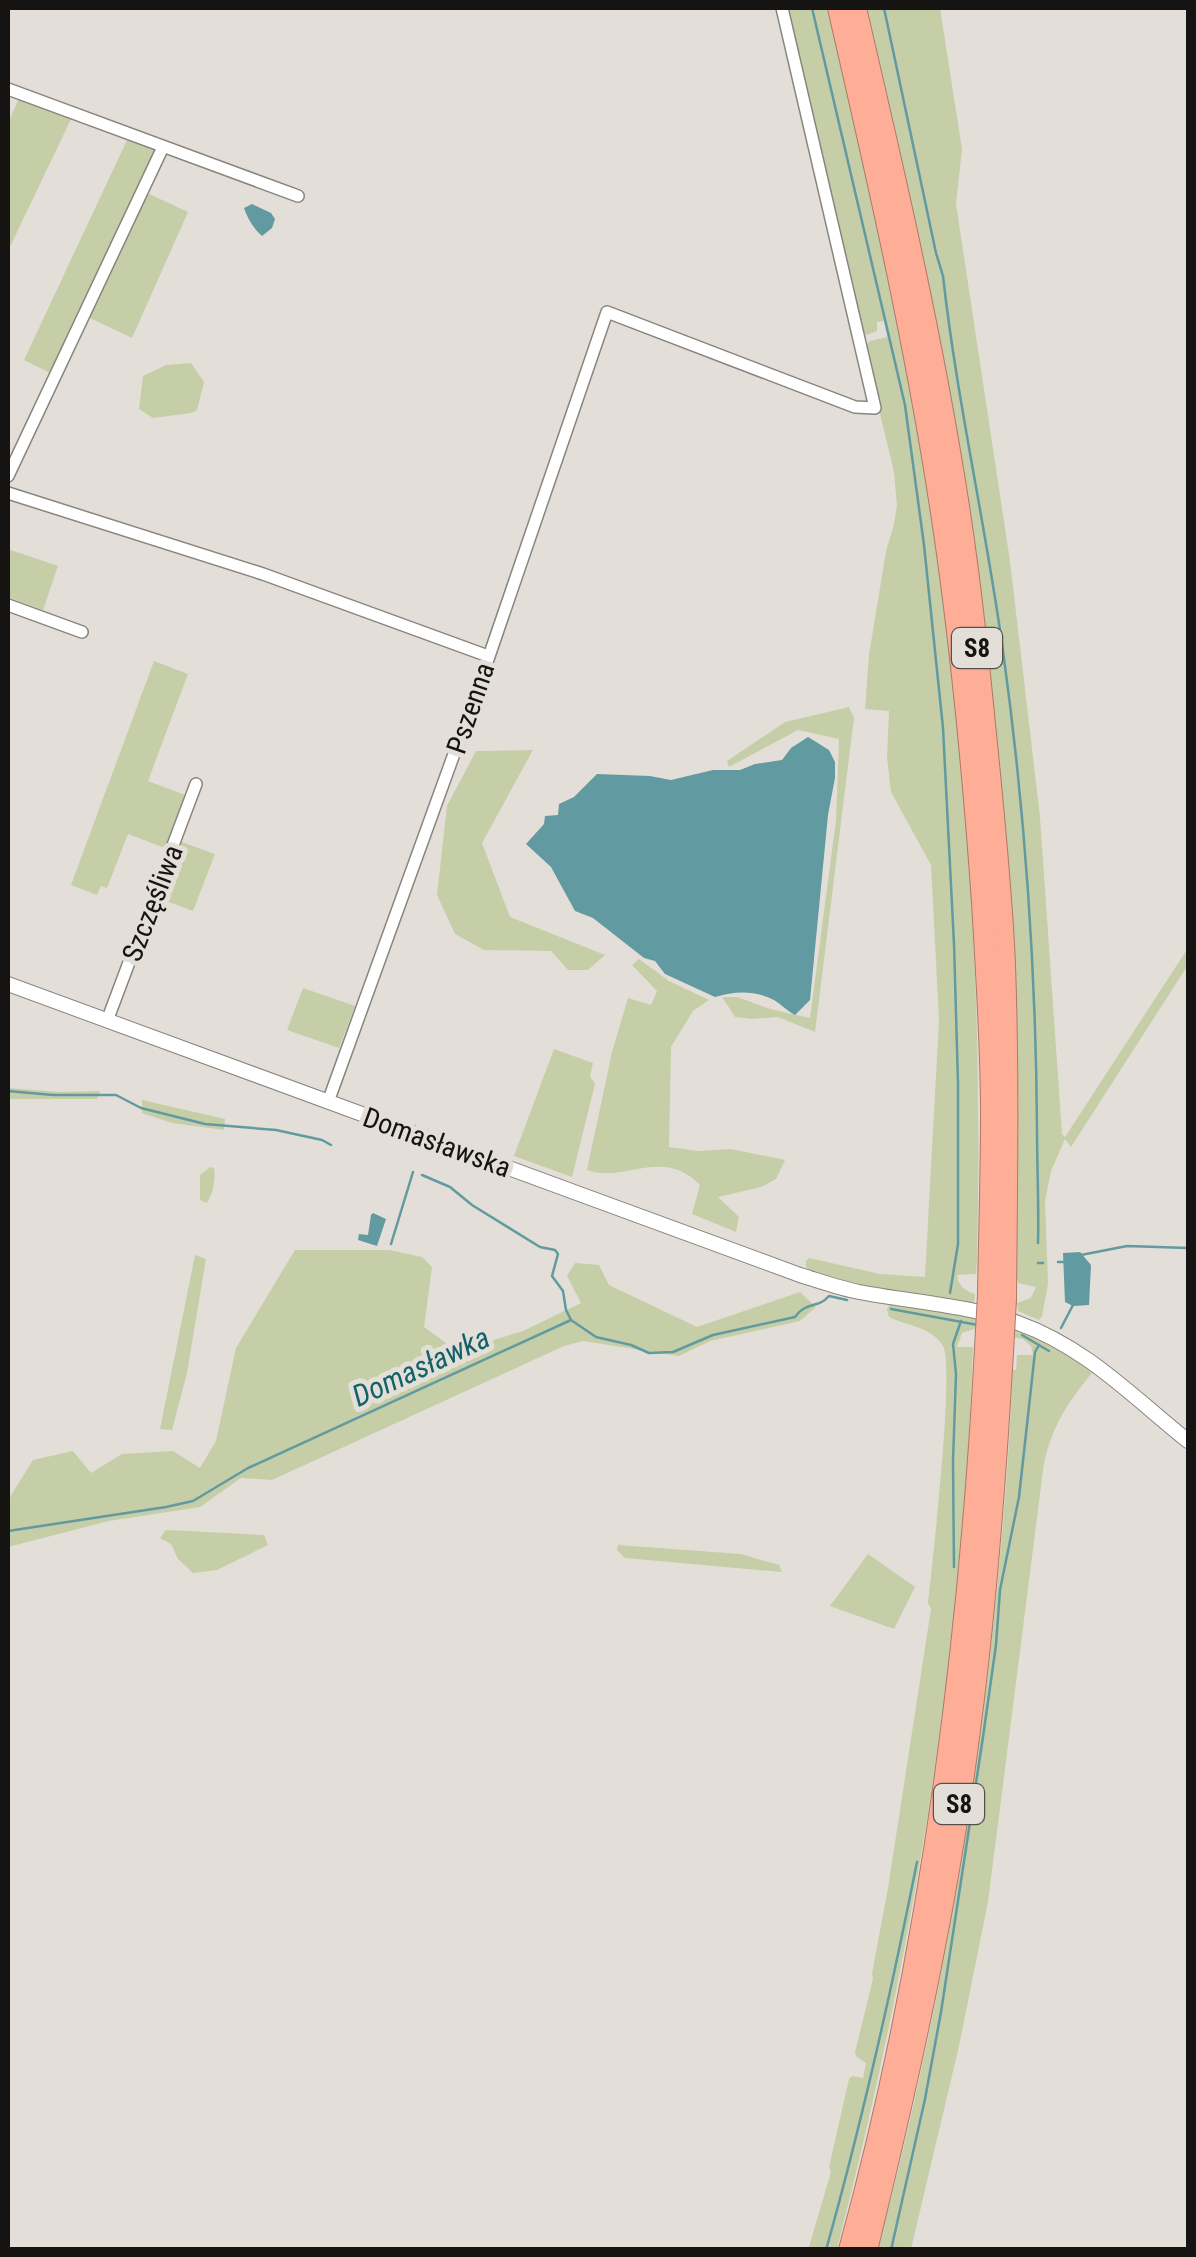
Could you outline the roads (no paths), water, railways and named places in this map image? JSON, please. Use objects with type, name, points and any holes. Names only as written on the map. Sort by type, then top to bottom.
[{"type":"highway","name":"S8","points":[[838,8],[886,214],[915,362],[961,660],[986,963],[997,1297]]},
{"type":"highway","name":"S8","points":[[856,8],[930,340],[960,514],[979,663],[1005,962],[1008,1113],[994,1350],[992,1525],[971,1722],[947,1882],[920,2020],[867,2250]]},
{"type":"highway","name":"S8","points":[[849,2250],[904,2013],[929,1878],[953,1722],[994,1350]]},
{"type":"street","name":"Pszenna","points":[[328,1102],[607,312],[855,406],[875,408],[782,8]]},
{"type":"street","points":[[8,88],[298,196]]},
{"type":"street","points":[[8,476],[163,146]]},
{"type":"street","points":[[8,493],[211,556],[488,656]]},
{"type":"street","points":[[8,605],[82,632]]},
{"type":"street","name":"Szczęśliwa","points":[[107,1021],[196,784]]},
{"type":"street","name":"Domasławska","points":[[8,984],[800,1276],[1018,1323],[1094,1363],[1188,1441]]},
{"type":"water","points":[[252,204],[275,219],[272,228],[262,236],[244,208]]},
{"type":"water","points":[[808,737],[829,750],[835,762],[835,778],[810,1000],[795,1015],[759,994],[744,992],[715,997],[665,974],[655,961],[644,958],[593,918],[575,911],[551,867],[526,844],[544,824],[545,816],[558,815],[559,804],[574,797],[597,774],[671,780],[713,770],[740,770],[782,760],[791,748]]},
{"type":"water","points":[[373,1213],[386,1219],[377,1246],[358,1240],[359,1234],[368,1235]]},
{"type":"water","points":[[1080,1252],[1091,1265],[1089,1305],[1073,1306],[1065,1302],[1063,1253]]},
{"type":"waterway","points":[[812,8],[905,405],[924,545],[943,728],[954,944],[958,1244],[950,1293]]},
{"type":"waterway","points":[[884,8],[943,276],[1011,711],[1032,950],[1038,1243]]},
{"type":"waterway","points":[[8,1091],[116,1095],[141,1108],[205,1124],[276,1130],[331,1145]]},
{"type":"waterway","points":[[391,1244],[413,1172]]},
{"type":"waterway","points":[[422,1175],[450,1187],[540,1247],[555,1250],[558,1254],[552,1276],[563,1291],[571,1320]]},
{"type":"waterway","name":"Domasławka","points":[[1081,1255],[1127,1246],[1188,1248]]},
{"type":"waterway","points":[[1058,1262],[1063,1262]]},
{"type":"waterway","points":[[1038,1263],[1043,1263]]},
{"type":"waterway","name":"Domasławka","points":[[8,1531],[193,1501],[248,1468],[571,1320],[596,1337],[649,1353],[673,1352],[713,1335],[795,1317],[829,1296],[847,1300]]},
{"type":"waterway","name":"Domasławka","points":[[1061,1328],[1073,1305]]},
{"type":"waterway","name":"Domasławka","points":[[891,1309],[978,1325]]},
{"type":"waterway","points":[[954,1567],[953,1344],[961,1321]]},
{"type":"waterway","name":"Domasławka","points":[[1022,1335],[1049,1351]]},
{"type":"waterway","points":[[891,2250],[941,2012],[1039,1345]]},
{"type":"waterway","points":[[826,2250],[875,2057],[917,1862]]}]
